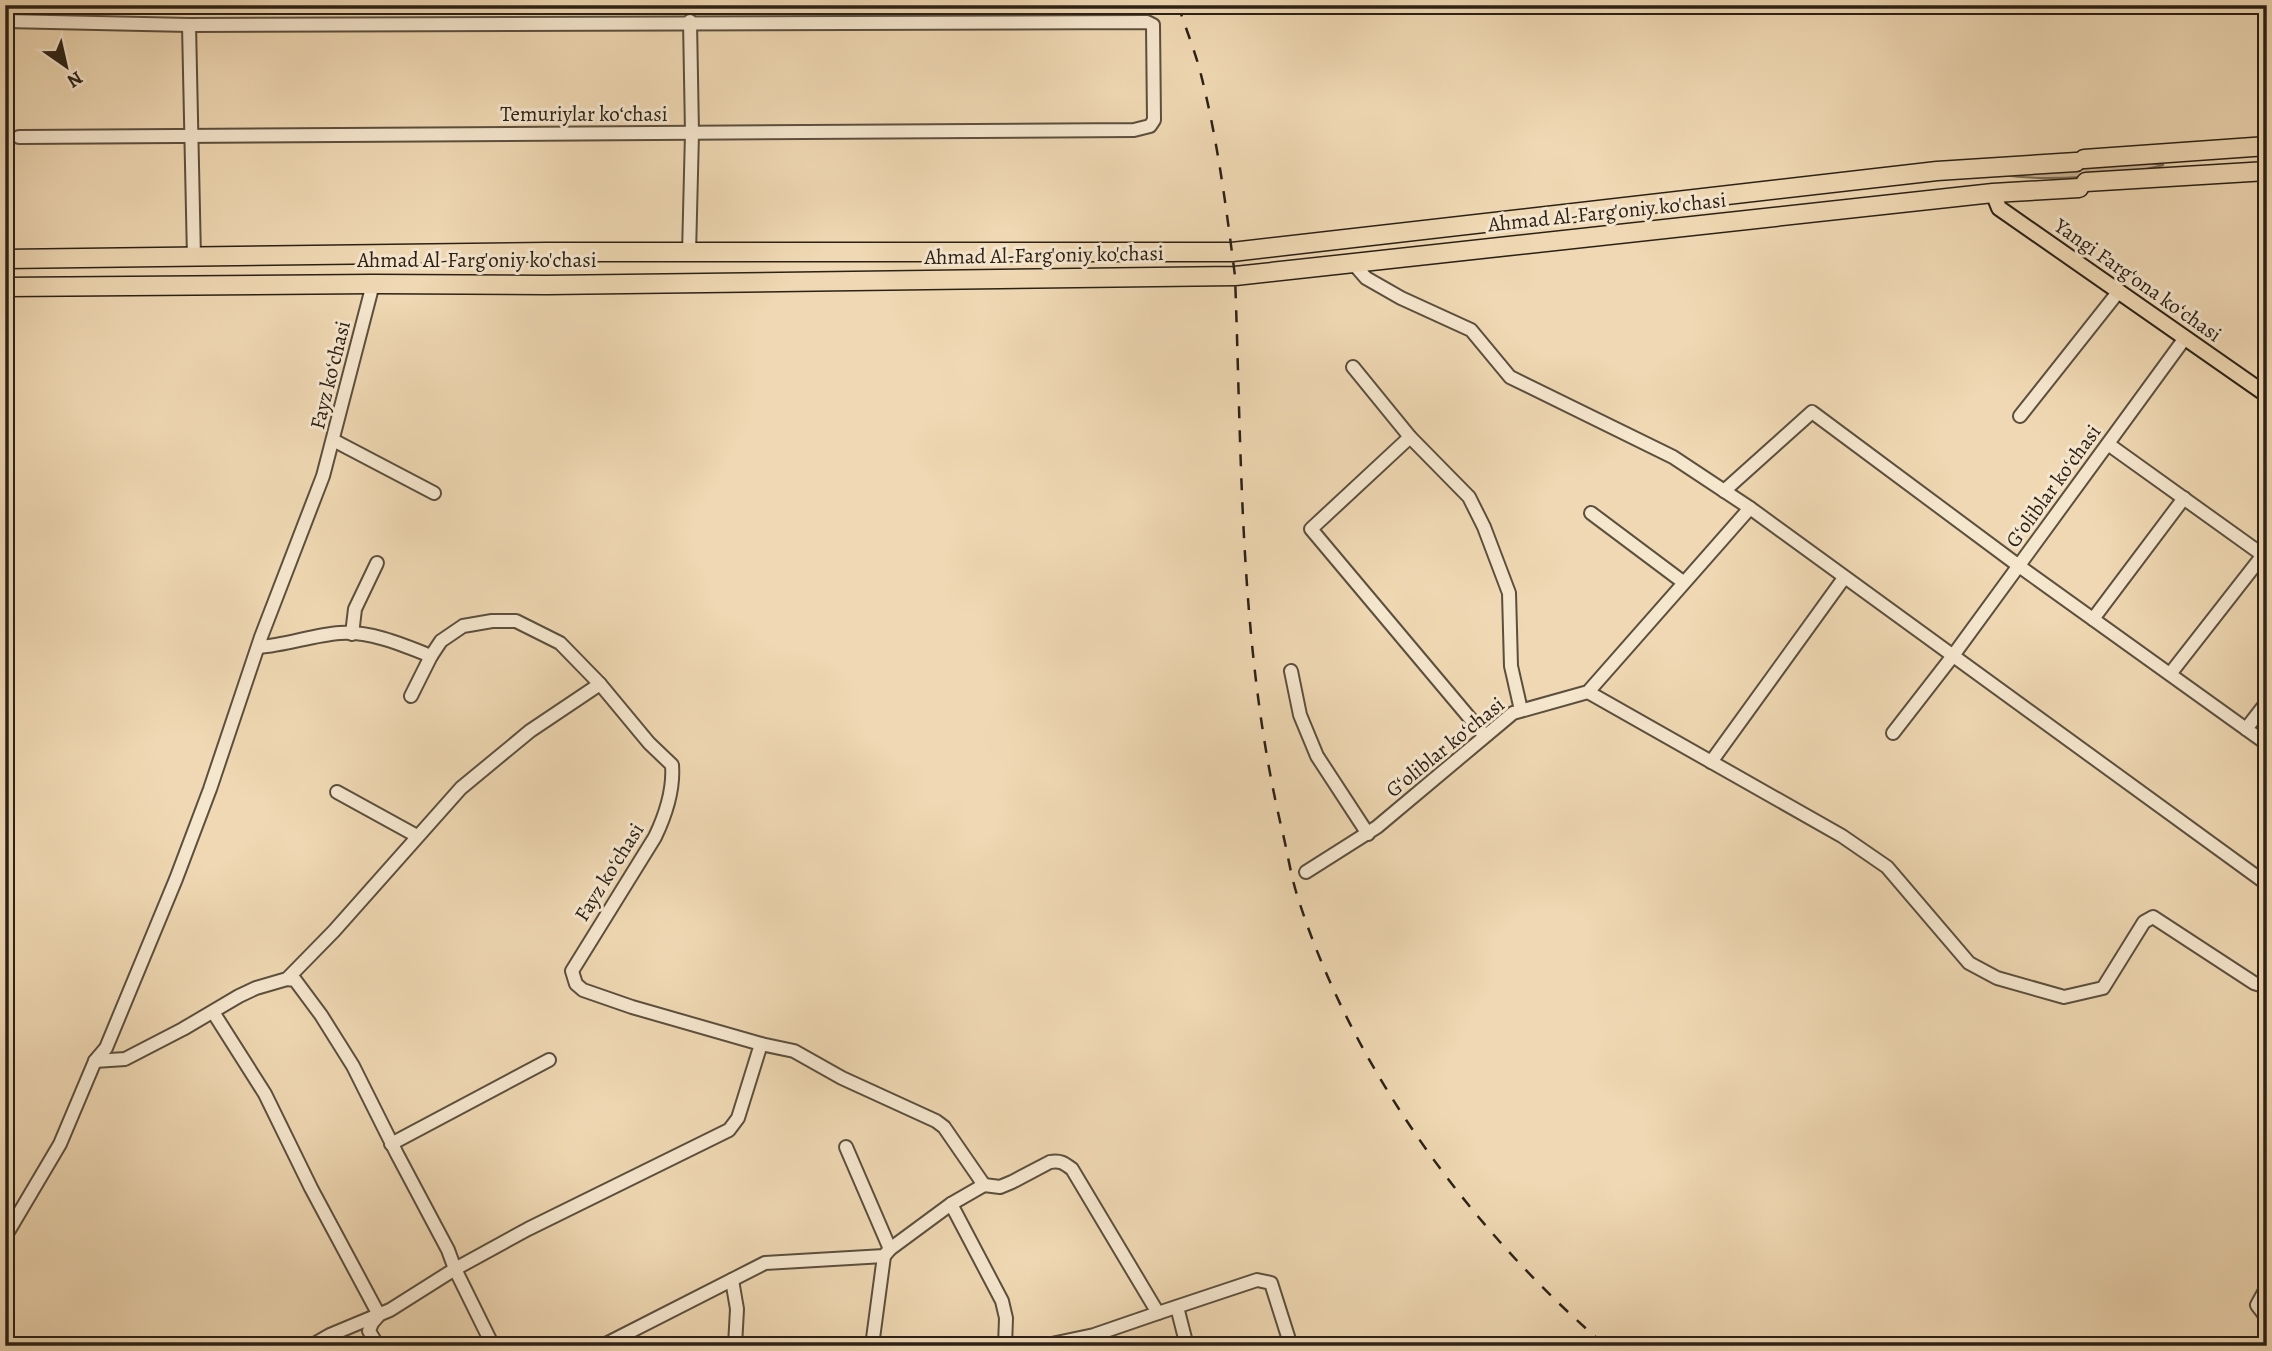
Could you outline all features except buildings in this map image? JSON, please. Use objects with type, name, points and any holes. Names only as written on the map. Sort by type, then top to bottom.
[{"type":"highway","name":"Ahmad Al-Farg'oniy ko'chasi","points":[[5,259],[547,252],[1232,252],[1937,171],[2267,146]]},
{"type":"highway","name":"Ahmad Al-Farg'oniy ko'chasi","points":[[5,287],[547,285],[605,282],[1223,276],[1993,193],[2267,171]]},
{"type":"highway","points":[[1685,199],[1691,226]]},
{"type":"highway","points":[[547,252],[547,285]]},
{"type":"main road","name":"Yangi Fargʻona koʻchasi","points":[[1993,193],[1999,208],[2267,395]]},
{"type":"street","points":[[5,21],[189,24],[690,21],[692,133],[689,254]]},
{"type":"street","name":"Temuriylar koʻchasi","points":[[19,137],[1134,130],[1150,126],[1154,121],[1153,25],[1150,23],[690,21]]},
{"type":"street","points":[[189,24],[194,258]]},
{"type":"street","points":[[1352,262],[1366,278],[1378,285],[1471,330],[1510,377],[1673,457],[1724,491],[2267,884]]},
{"type":"street","name":"Fayz koʻchasi","points":[[5,1237],[60,1144],[95,1061],[106,1048],[176,879],[323,476],[373,284]]},
{"type":"street","points":[[2020,416],[2119,292]]},
{"type":"street","name":"Gʻoliblar koʻchasi","points":[[1892,733],[1952,657],[2185,338]]},
{"type":"street","points":[[1353,367],[1410,437],[1469,496],[1509,593],[1511,666],[1521,710]]},
{"type":"street","points":[[1724,491],[1812,412],[2019,566],[2267,744]]},
{"type":"street","points":[[1410,437],[1311,529],[1484,735]]},
{"type":"street","points":[[333,440],[434,493]]},
{"type":"street","points":[[2109,444],[2265,557],[2170,674]]},
{"type":"street","points":[[2093,619],[2183,498]]},
{"type":"street","points":[[1749,508],[1588,692],[1842,836],[1887,867],[1969,963],[1997,978],[2064,997],[2093,992],[2103,988],[2144,922],[2153,917],[2253,983],[2267,987]]},
{"type":"street","points":[[1591,513],[1683,582]]},
{"type":"street","points":[[352,634],[355,609],[377,563]]},
{"type":"street","points":[[1711,762],[1844,578]]},
{"type":"street","points":[[287,979],[343,922],[461,788],[530,731],[600,684],[560,643],[516,621],[492,621],[463,626],[440,641],[411,696]]},
{"type":"street","points":[[259,647],[343,632],[402,645],[430,656]]},
{"type":"street","points":[[1291,671],[1300,715],[1317,756],[1368,834]]},
{"type":"street","name":"Fayz koʻchasi","points":[[600,684],[649,743],[672,765],[673,780],[664,818],[655,837],[572,971],[576,984],[583,990],[632,1007],[761,1044]]},
{"type":"street","name":"Gʻoliblar koʻchasi","points":[[1306,872],[1368,834],[1513,713],[1588,692]]},
{"type":"street","points":[[2246,729],[2267,702]]},
{"type":"street","points":[[337,792],[416,836]]},
{"type":"street","points":[[95,1061],[125,1059],[257,988],[287,979],[295,980],[353,1066],[448,1250],[493,1346]]},
{"type":"street","points":[[213,1012],[265,1094],[311,1188],[379,1315]]},
{"type":"street","points":[[311,1346],[330,1335],[379,1315],[528,1229],[729,1130],[738,1118],[761,1044],[794,1051],[842,1078],[936,1121],[944,1127],[984,1185]]},
{"type":"street","points":[[391,1144],[549,1060]]},
{"type":"street","points":[[846,1147],[887,1253],[872,1346]]},
{"type":"street","points":[[602,1346],[765,1263],[887,1253],[951,1204],[984,1185],[1000,1186],[1058,1160],[1072,1169],[1158,1313]]},
{"type":"street","points":[[951,1204],[1002,1301],[1006,1318],[1005,1346]]},
{"type":"street","points":[[732,1280],[737,1309],[736,1346]]},
{"type":"street","points":[[1042,1346],[1094,1335],[1257,1280],[1271,1283],[1291,1346]]},
{"type":"street","points":[[2267,1287],[2257,1305],[2267,1318]]},
{"type":"street","points":[[1177,1307],[1186,1346]]},
{"type":"street","points":[[378,1346],[369,1331],[379,1315]]},
{"type":"shaded area","points":[[2136,161],[2164,165],[2084,177],[2003,175]]},
{"type":"railway","points":[[1178,5],[1197,59],[1205,93],[1228,223],[1235,276],[1250,627],[1269,765],[1298,898],[1321,961],[1350,1023],[1383,1084],[1421,1142],[1463,1198],[1508,1251],[1606,1346]]}]
